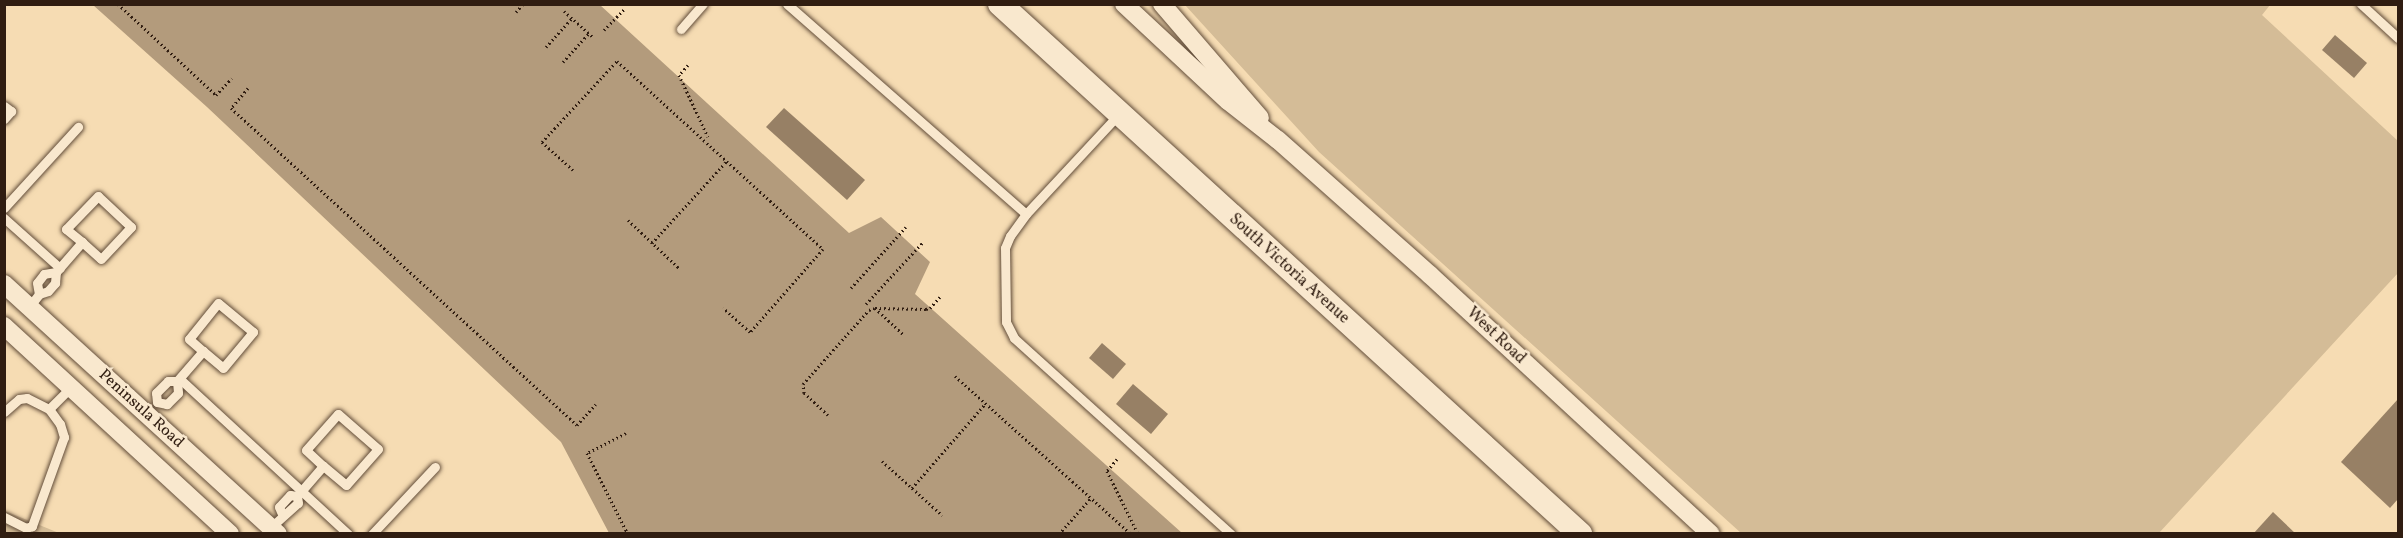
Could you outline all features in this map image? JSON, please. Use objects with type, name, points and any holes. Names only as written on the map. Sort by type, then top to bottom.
[{"type":"street","name":"South Victoria Avenue","points":[[1000,4],[1580,534]]},
{"type":"street","name":"West Road","points":[[1124,4],[1228,101],[1278,140],[1711,534]]},
{"type":"street","name":"West Road","points":[[1162,4],[1238,90],[1278,140]]},
{"type":"street","name":"Peninsula Road","points":[[4,284],[34,300],[151,411],[277,525]]},
{"type":"street","points":[[6,328],[34,300]]},
{"type":"street","name":"Peninsula Road","points":[[6,328],[230,534]]},
{"type":"street","points":[[129,440],[151,411]]},
{"type":"lane","points":[[681,29],[703,4]]},
{"type":"lane","points":[[787,4],[1026,214]]},
{"type":"lane","points":[[2361,4],[2398,38]]},
{"type":"lane","points":[[4,106],[11,111],[4,119]]},
{"type":"lane","points":[[1119,113],[1012,232],[1005,248],[1004,313],[1012,334],[1231,534]]},
{"type":"lane","points":[[4,208],[78,127]]},
{"type":"lane","points":[[98,196],[131,227],[101,259],[82,242],[66,229],[98,196]]},
{"type":"lane","points":[[4,218],[58,270]]},
{"type":"lane","points":[[34,300],[48,291],[55,282],[58,270],[82,242]]},
{"type":"lane","points":[[34,300],[37,283],[44,274],[58,270]]},
{"type":"lane","points":[[218,303],[253,333],[222,368],[202,351],[189,339],[218,303]]},
{"type":"lane","points":[[151,411],[167,404],[178,393],[178,380],[202,351]]},
{"type":"lane","points":[[151,411],[156,393],[168,381],[178,380],[299,493],[348,534]]},
{"type":"lane","points":[[49,409],[71,387]]},
{"type":"lane","points":[[4,412],[19,399],[27,398],[49,409],[60,424],[64,437],[35,521],[26,528],[4,517]]},
{"type":"lane","points":[[338,414],[378,449],[346,486],[323,466],[306,450],[338,414]]},
{"type":"lane","points":[[277,525],[298,503],[299,493],[323,466]]},
{"type":"lane","points":[[372,534],[435,467]]},
{"type":"path","points":[[118,4],[216,95],[232,78]]},
{"type":"path","points":[[516,12],[523,4]]},
{"type":"path","points":[[604,30],[625,8]]},
{"type":"path","points":[[563,62],[591,34],[564,11]]},
{"type":"path","points":[[546,47],[572,18]]},
{"type":"path","points":[[573,170],[542,142],[617,61],[823,249],[750,332],[723,308]]},
{"type":"path","points":[[688,65],[679,75],[708,137]]},
{"type":"path","points":[[248,88],[231,108],[577,425],[596,404]]},
{"type":"path","points":[[652,243],[727,161]]},
{"type":"path","points":[[628,220],[679,268]]},
{"type":"path","points":[[850,288],[906,227]]},
{"type":"path","points":[[866,304],[922,243]]},
{"type":"path","points":[[828,415],[804,393],[803,384],[869,310],[875,308],[930,308],[940,297]]},
{"type":"path","points":[[875,308],[903,334]]},
{"type":"path","points":[[955,376],[1131,534]]},
{"type":"path","points":[[912,488],[985,404]]},
{"type":"path","points":[[626,433],[587,453],[628,534]]},
{"type":"path","points":[[1117,459],[1107,471],[1138,534]]},
{"type":"path","points":[[882,461],[942,515]]},
{"type":"path","points":[[1059,534],[1091,498]]},
{"type":"shaded area","points":[[93,5],[600,5],[849,233],[881,217],[930,262],[915,294],[1182,533],[609,533],[561,442],[207,107]]},
{"type":"shaded area","points":[[1185,5],[2270,5],[2262,15],[2398,141],[2398,273],[2159,533],[1741,533],[1319,152]]},
{"type":"shaded area","points":[[5,511],[59,533],[5,533]]},
{"type":"building","points":[[2335,35],[2367,63],[2354,78],[2322,50]]},
{"type":"building","points":[[784,108],[865,180],[847,200],[766,127]]},
{"type":"building","points":[[1102,343],[1126,364],[1113,379],[1089,358]]},
{"type":"building","points":[[1133,384],[1168,414],[1151,434],[1116,404]]},
{"type":"building","points":[[2398,399],[2398,499],[2390,508],[2341,462]]},
{"type":"building","points":[[2273,512],[2296,534],[2253,534]]}]
